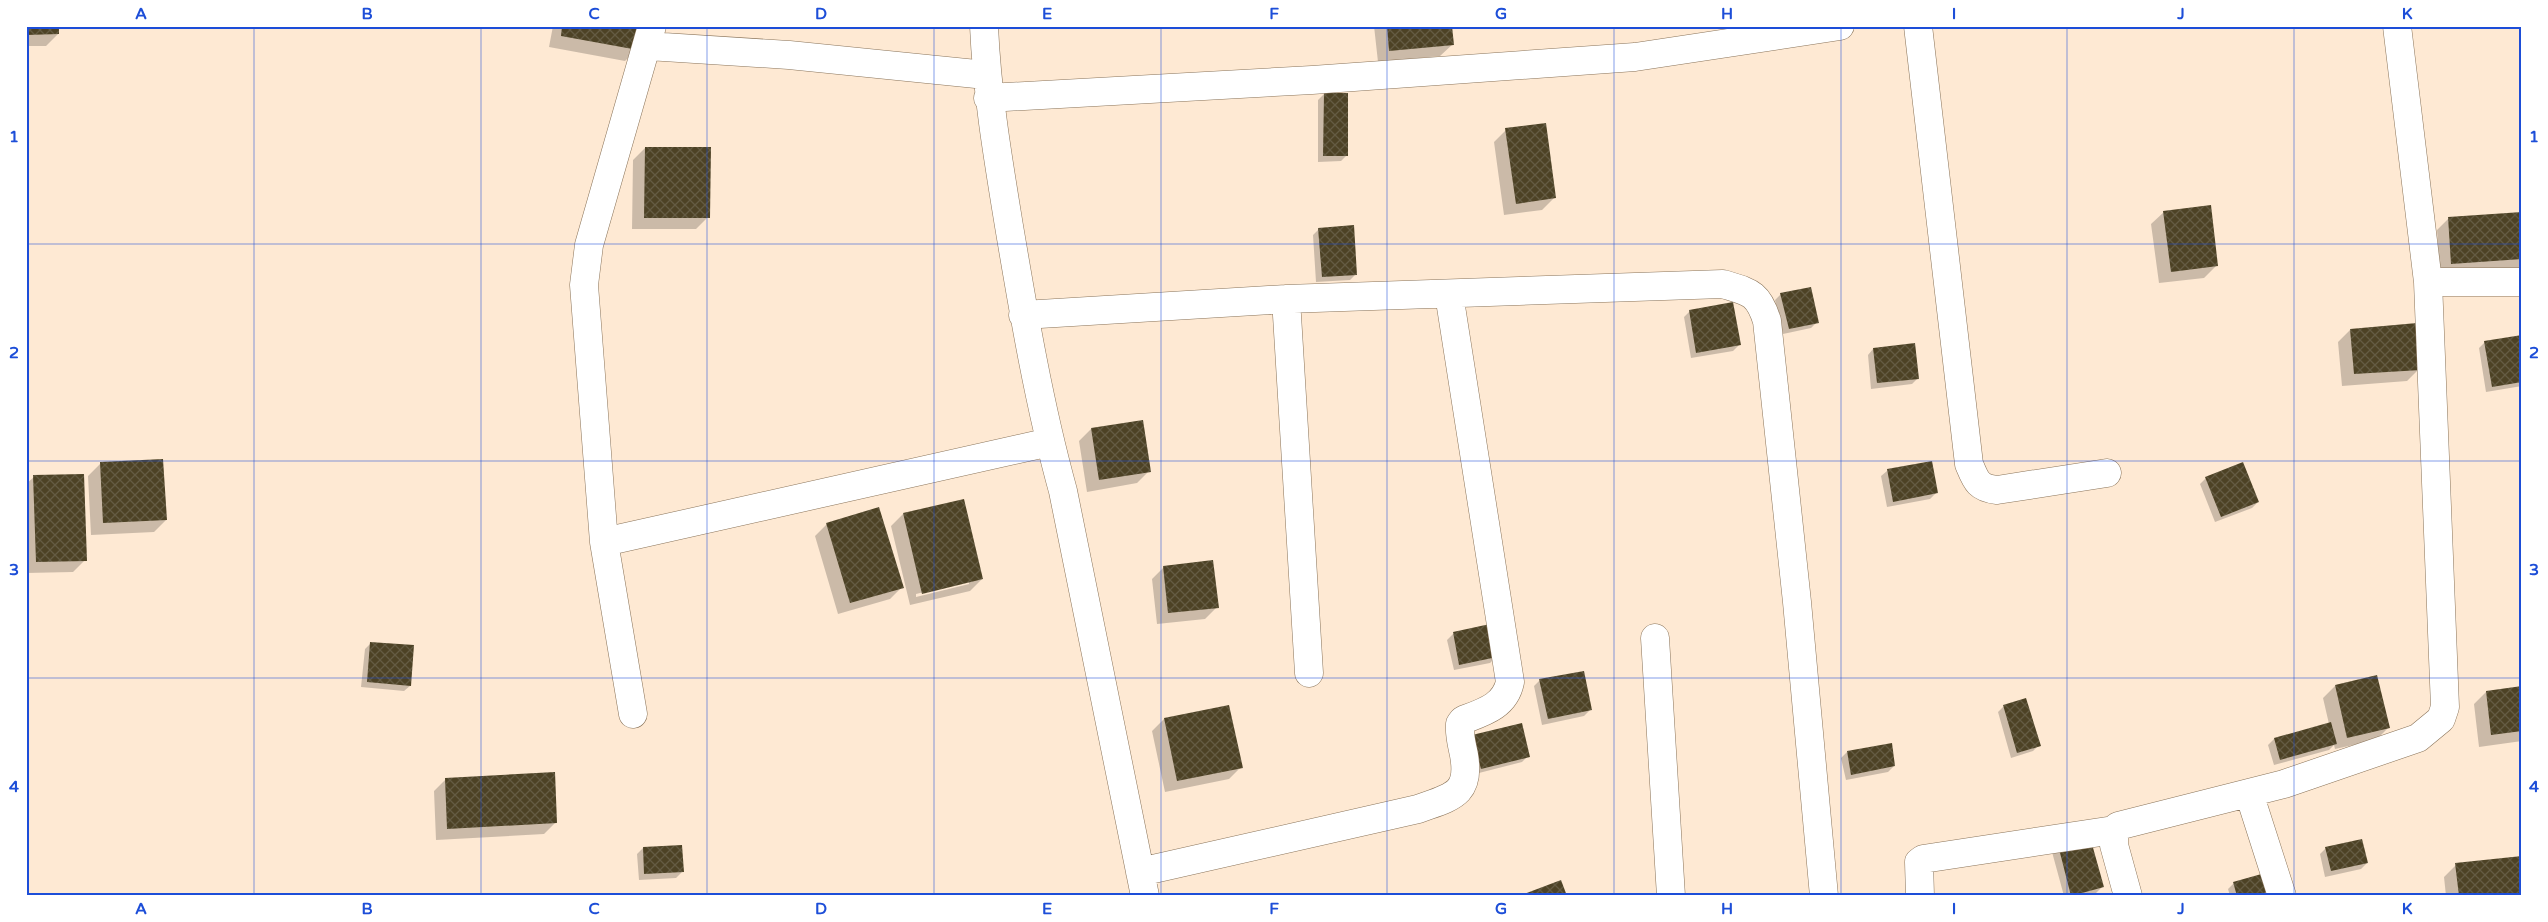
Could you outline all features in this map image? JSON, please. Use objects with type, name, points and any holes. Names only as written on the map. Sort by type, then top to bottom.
[{"type":"street","points":[[984,26],[987,87],[1024,315],[1050,442],[1063,491],[1143,884],[1418,808],[1442,800],[1460,790],[1467,778],[1460,724],[1463,720],[1496,705],[1507,695],[1510,682],[1449,294]]},
{"type":"street","points":[[633,714],[604,542],[584,285],[589,245],[650,36],[789,55],[987,87],[1302,80],[1634,57],[1840,26]]},
{"type":"street","points":[[1918,26],[1969,464],[1975,479],[1985,489],[1997,490],[2107,473]]},
{"type":"street","points":[[1920,896],[1920,862],[1923,859],[2114,830],[2123,824],[2284,784],[2418,738],[2441,719],[2445,707],[2428,282],[2397,26]]},
{"type":"street","points":[[2428,282],[2522,282]]},
{"type":"street","points":[[1024,315],[1286,299],[1722,284],[1750,292],[1761,302],[1767,321],[1793,563],[1824,896]]},
{"type":"street","points":[[1286,299],[1309,673]]},
{"type":"street","points":[[604,542],[1050,442]]},
{"type":"street","points":[[1655,638],[1671,896]]},
{"type":"street","points":[[2249,793],[2282,896]]},
{"type":"street","points":[[2114,830],[2114,845],[2128,896]]},
{"type":"building","points":[[26,26],[59,26],[59,34],[26,35]]},
{"type":"building","points":[[562,26],[642,26],[638,50],[561,36]]},
{"type":"building","points":[[1387,26],[1452,26],[1454,45],[1389,51]]},
{"type":"building","points":[[1324,93],[1348,93],[1348,156],[1323,156]]},
{"type":"building","points":[[1546,123],[1556,198],[1516,204],[1505,128]]},
{"type":"building","points":[[645,147],[711,147],[710,218],[644,218]]},
{"type":"building","points":[[2211,205],[2218,266],[2171,272],[2163,211]]},
{"type":"building","points":[[2522,212],[2522,259],[2451,264],[2448,217]]},
{"type":"building","points":[[1354,225],[1357,275],[1322,277],[1318,228]]},
{"type":"building","points":[[1811,287],[1819,323],[1789,329],[1780,293]]},
{"type":"building","points":[[1733,302],[1741,345],[1696,353],[1689,310]]},
{"type":"building","points":[[2417,323],[2421,370],[2354,374],[2350,329]]},
{"type":"building","points":[[2522,335],[2522,382],[2492,387],[2484,341]]},
{"type":"building","points":[[1915,343],[1919,379],[1877,383],[1873,348]]},
{"type":"building","points":[[1143,420],[1151,472],[1099,480],[1091,428]]},
{"type":"building","points":[[163,459],[167,520],[103,523],[100,462]]},
{"type":"building","points":[[1932,461],[1938,493],[1893,502],[1887,469]]},
{"type":"building","points":[[2243,462],[2259,502],[2221,517],[2205,477]]},
{"type":"building","points":[[84,474],[87,561],[36,562],[33,475]]},
{"type":"building","points":[[964,499],[983,579],[922,594],[903,513]]},
{"type":"building","points":[[879,507],[904,588],[850,603],[826,523]]},
{"type":"building","points":[[1213,560],[1219,608],[1168,613],[1163,566]]},
{"type":"building","points":[[1490,624],[1497,657],[1459,665],[1453,632]]},
{"type":"building","points":[[370,642],[414,645],[411,686],[367,682]]},
{"type":"building","points":[[1584,671],[1592,710],[1548,719],[1539,679]]},
{"type":"building","points":[[2377,675],[2390,728],[2347,738],[2335,685]]},
{"type":"building","points":[[2522,686],[2522,731],[2491,735],[2486,691]]},
{"type":"building","points":[[2026,698],[2041,746],[2017,753],[2003,705]]},
{"type":"building","points":[[1229,705],[1243,768],[1177,781],[1164,718]]},
{"type":"building","points":[[2331,722],[2337,744],[2280,760],[2274,738]]},
{"type":"building","points":[[1522,723],[1530,757],[1481,769],[1472,735]]},
{"type":"building","points":[[1892,743],[1895,766],[1851,775],[1847,751]]},
{"type":"building","points":[[555,772],[557,823],[447,829],[445,778]]},
{"type":"building","points":[[2090,837],[2104,887],[2071,896],[2058,845]]},
{"type":"building","points":[[2362,839],[2368,863],[2331,871],[2325,847]]},
{"type":"building","points":[[682,845],[684,872],[644,874],[643,847]]},
{"type":"building","points":[[2522,856],[2522,896],[2459,896],[2455,863]]},
{"type":"building","points":[[2265,873],[2270,891],[2255,896],[2237,896],[2233,882]]},
{"type":"building","points":[[1561,880],[1567,896],[1519,896]]}]
